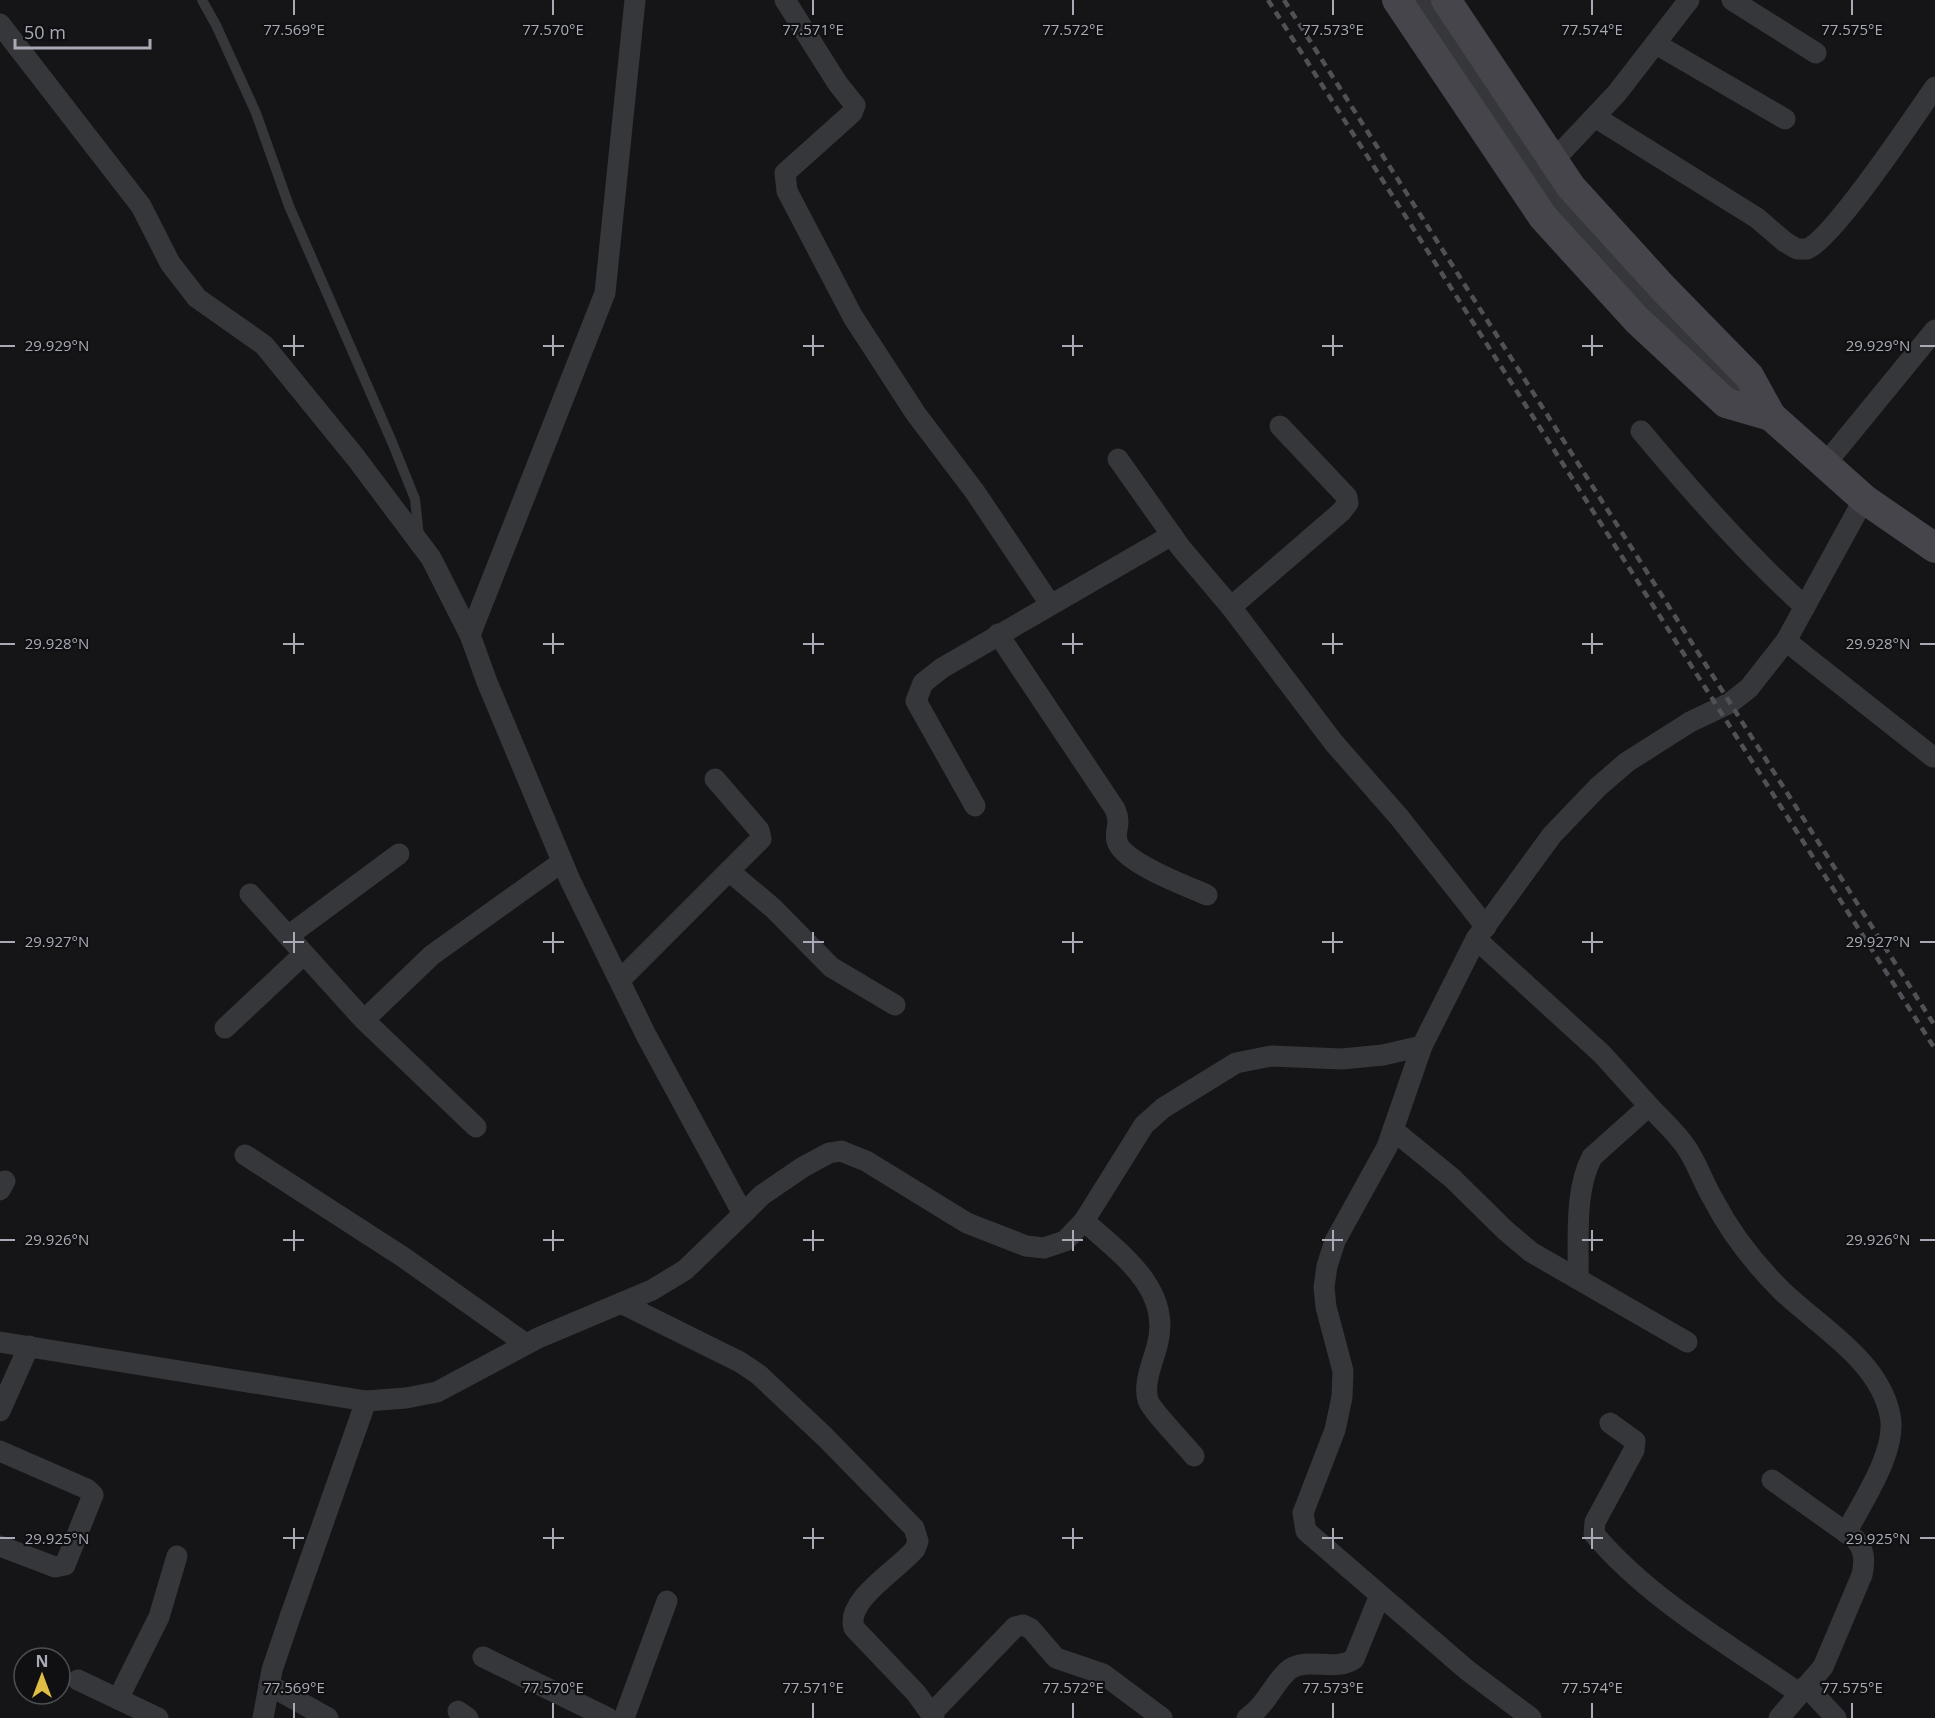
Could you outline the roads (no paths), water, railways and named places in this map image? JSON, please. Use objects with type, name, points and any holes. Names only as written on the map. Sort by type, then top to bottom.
[{"type":"main road","points":[[1397,0],[1551,225],[1637,320],[1726,403],[1772,416]]},
{"type":"main road","points":[[1446,0],[1552,162],[1600,221],[1749,376],[1772,416],[1864,499],[1935,548]]},
{"type":"street","points":[[470,635],[605,293],[635,0]]},
{"type":"street","points":[[785,0],[837,84],[855,105],[852,113],[785,172],[787,191],[853,317],[916,414],[975,492],[1050,604]]},
{"type":"street","points":[[1423,0],[1538,176],[1570,219],[1619,275],[1735,388],[1772,416]]},
{"type":"street","points":[[1552,162],[1656,44],[1689,0]]},
{"type":"street","points":[[1732,0],[1816,53]]},
{"type":"street","points":[[0,24],[141,206],[170,263],[197,298],[264,345],[431,558],[470,635],[487,682],[562,862],[646,1035],[743,1214]]},
{"type":"street","points":[[1656,44],[1785,119]]},
{"type":"street","points":[[1594,117],[1757,218],[1785,242],[1797,249],[1807,249],[1821,239],[1856,197],[1935,87]]},
{"type":"street","points":[[1826,463],[1935,330]]},
{"type":"street","points":[[1231,607],[1341,512],[1348,502],[1347,497],[1280,426]]},
{"type":"street","points":[[1641,431],[1714,518],[1756,562],[1805,607]]},
{"type":"street","points":[[1118,459],[1172,535],[1231,607],[1334,743],[1399,816],[1481,933],[1602,1054],[1684,1144],[1737,1238],[1781,1290],[1846,1348],[1874,1378],[1886,1400],[1891,1417],[1890,1442],[1846,1533]]},
{"type":"street","points":[[1531,1718],[1482,1683],[1306,1532],[1302,1520],[1335,1430],[1342,1397],[1343,1371],[1326,1307],[1324,1287],[1327,1266],[1335,1241],[1387,1148],[1422,1046],[1481,933],[1552,835],[1598,787],[1626,762],[1690,722],[1730,703],[1749,688],[1786,641],[1864,499]]},
{"type":"street","points":[[975,806],[916,701],[924,683],[942,668],[998,634],[1172,535]]},
{"type":"street","points":[[998,634],[1115,809],[1120,824],[1117,841],[1121,847],[1131,858],[1207,895]]},
{"type":"street","points":[[1786,641],[1933,757]]},
{"type":"street","points":[[620,980],[757,844],[761,834],[715,779]]},
{"type":"street","points":[[288,936],[399,854]]},
{"type":"street","points":[[364,1020],[432,956],[562,862]]},
{"type":"street","points":[[729,871],[773,908],[831,967],[895,1005]]},
{"type":"street","points":[[250,894],[364,1020],[476,1127]]},
{"type":"street","points":[[225,1028],[304,954]]},
{"type":"street","points":[[0,1342],[366,1401],[406,1398],[437,1392],[526,1344],[652,1290],[685,1270],[762,1195],[803,1167],[829,1153],[841,1151],[866,1161],[967,1224],[1026,1246],[1044,1248],[1065,1241],[1084,1221],[1144,1125],[1163,1108],[1236,1063],[1271,1056],[1362,1057],[1422,1046]]},
{"type":"street","points":[[1578,1277],[1579,1229],[1587,1167],[1592,1157],[1649,1106]]},
{"type":"street","points":[[1393,1130],[1452,1178],[1506,1231],[1532,1251],[1687,1342]]},
{"type":"street","points":[[245,1155],[403,1257],[526,1344]]},
{"type":"street","points":[[1084,1221],[1127,1259],[1154,1296],[1161,1311],[1161,1332],[1147,1384],[1148,1400],[1156,1413],[1194,1456]]},
{"type":"street","points":[[621,1303],[740,1362],[758,1374],[825,1437],[914,1528],[918,1541],[915,1549],[856,1606],[852,1621],[854,1628],[916,1693],[933,1715],[1015,1627],[1023,1625],[1031,1629],[1056,1658],[1103,1674],[1162,1718]]},
{"type":"street","points":[[0,1411],[28,1346]]},
{"type":"street","points":[[263,1718],[269,1685],[290,1617],[366,1401]]},
{"type":"street","points":[[1610,1423],[1635,1441],[1634,1450],[1595,1522],[1594,1534],[1627,1571],[1677,1609],[1802,1690],[1836,1718]]},
{"type":"street","points":[[0,1451],[87,1489],[93,1495],[65,1565],[55,1567],[0,1546]]},
{"type":"street","points":[[1772,1480],[1861,1545],[1864,1564],[1862,1575],[1830,1653],[1779,1718]]},
{"type":"street","points":[[118,1699],[159,1617],[177,1556]]},
{"type":"street","points":[[1247,1718],[1262,1705],[1290,1669],[1302,1666],[1342,1665],[1354,1659],[1380,1595]]},
{"type":"street","points":[[624,1718],[667,1601]]},
{"type":"street","points":[[483,1657],[608,1718]]},
{"type":"street","points":[[78,1680],[158,1718]]},
{"type":"street","points":[[269,1685],[328,1718]]},
{"type":"lane","points":[[202,0],[256,112],[288,206],[415,499],[419,541]]},
{"type":"railway","points":[[1268,0],[1935,1049]]},
{"type":"railway","points":[[1284,0],[1935,1026]]}]
